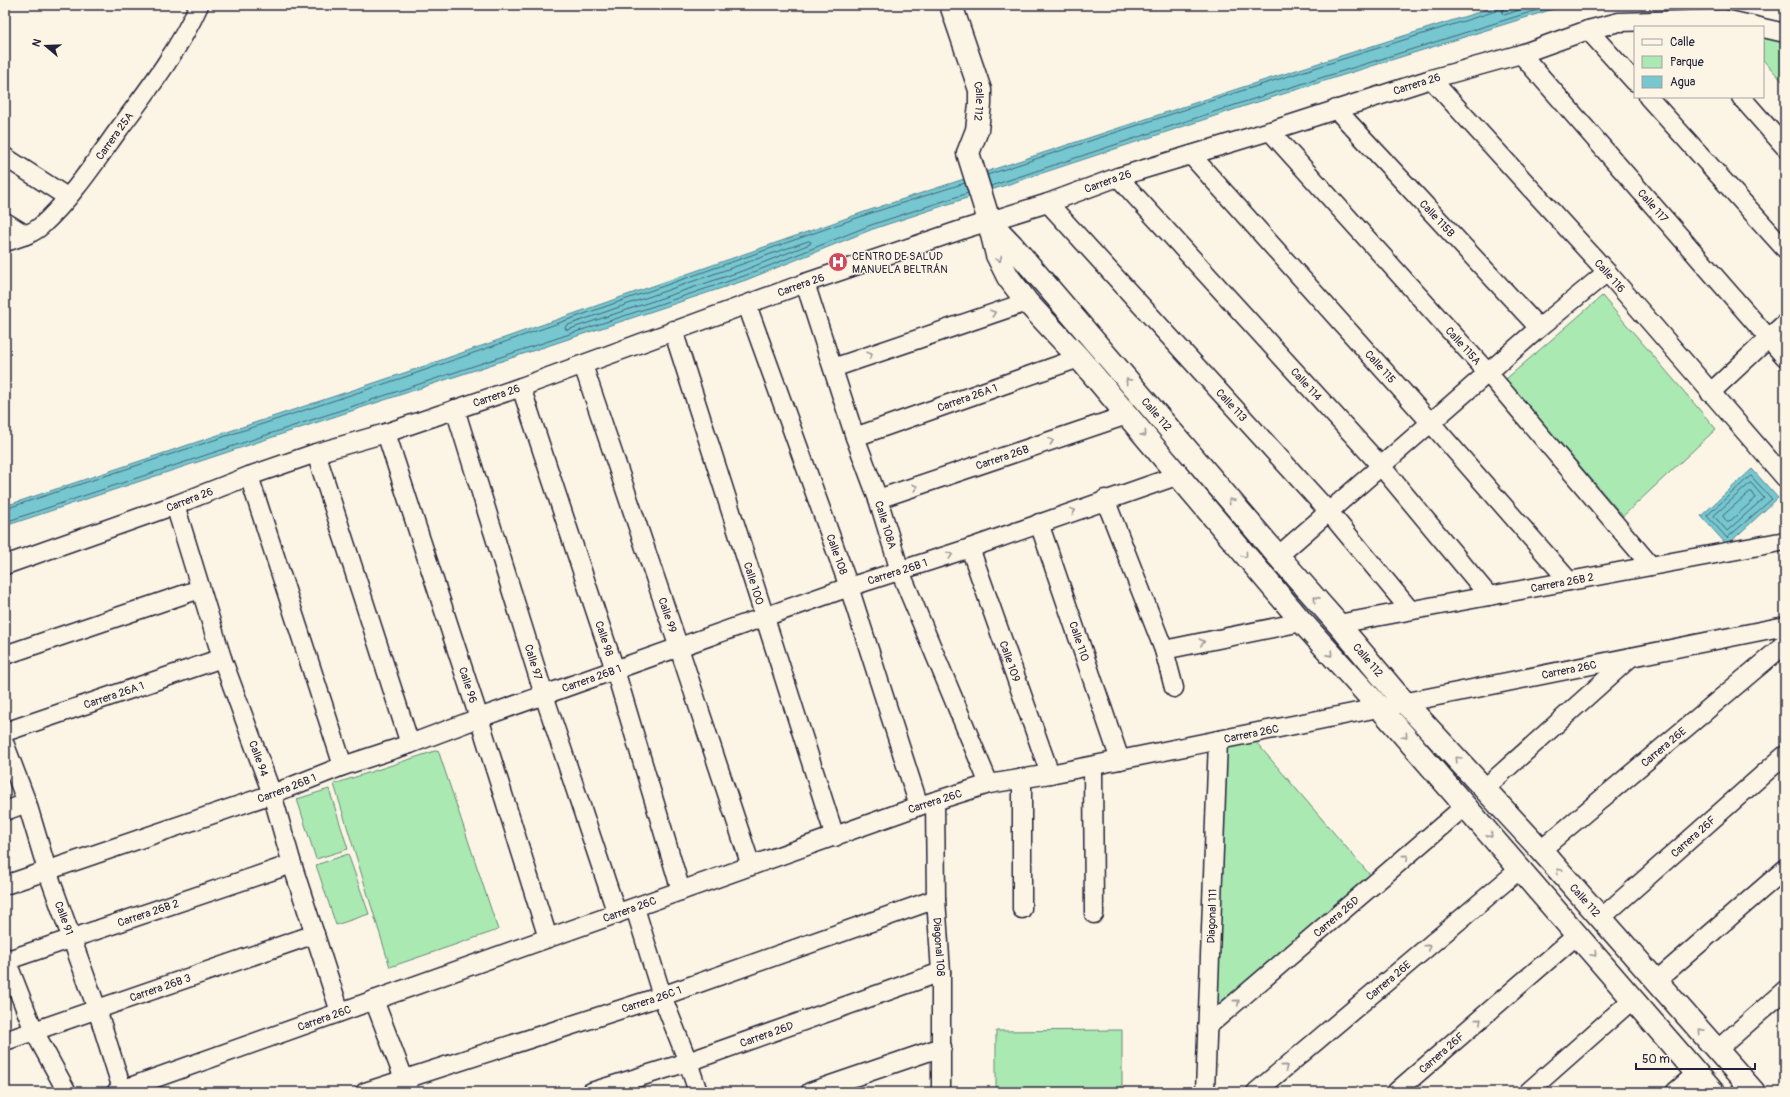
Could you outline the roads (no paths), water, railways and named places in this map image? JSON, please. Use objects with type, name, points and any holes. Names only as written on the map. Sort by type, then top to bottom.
[{"type":"street","name":"Carrera 25A","points":[[5,242],[26,235],[40,227],[67,197],[102,153],[154,80],[189,29],[199,5]]},
{"type":"street","name":"Calle 112","points":[[951,5],[980,90],[977,130],[968,153],[988,216],[997,255],[1008,277],[1027,302],[1079,358],[1302,622],[1578,935],[1713,1092]]},
{"type":"street","name":"Carrera 26","points":[[5,565],[249,476],[316,453],[386,433],[522,387],[673,330],[747,305],[988,216],[1048,203],[1118,177],[1270,131],[1430,79],[1521,54],[1588,30],[1619,22],[1677,24],[1724,18],[1758,26]]},
{"type":"street","name":"Carrera 26","points":[[1764,28],[1785,33]]},
{"type":"street","points":[[1588,30],[1634,81]]},
{"type":"street","name":"Calle 117","points":[[1521,54],[1785,357]]},
{"type":"street","name":"Calle 116","points":[[1430,79],[1607,272],[1785,478]]},
{"type":"street","points":[[1649,98],[1785,249]]},
{"type":"street","points":[[1742,98],[1785,147]]},
{"type":"street","name":"Calle 115B","points":[[1336,109],[1539,328]]},
{"type":"street","name":"Calle 115A","points":[[1270,131],[1488,373],[1651,566]]},
{"type":"street","name":"Calle 115","points":[[1191,155],[1431,423],[1569,581]]},
{"type":"street","points":[[5,157],[67,197]]},
{"type":"street","name":"Calle 114","points":[[1118,177],[1381,466],[1489,596]]},
{"type":"street","name":"Calle 113","points":[[1048,203],[1329,512],[1410,610]]},
{"type":"street","name":"Calle 112","points":[[988,216],[1405,703],[1541,850],[1754,1092]]},
{"type":"street","points":[[5,222],[26,235]]},
{"type":"street","points":[[1278,556],[1539,328],[1607,272]]},
{"type":"street","name":"Calle 108A","points":[[805,283],[855,437],[878,499],[900,571],[989,784]]},
{"type":"street","points":[[833,368],[1027,302]]},
{"type":"street","name":"Calle 108","points":[[747,305],[927,804]]},
{"type":"street","points":[[1710,392],[1785,323]]},
{"type":"street","name":"Calle 100","points":[[673,330],[835,837]]},
{"type":"street","name":"Carrera 26A 1","points":[[855,437],[1079,358]]},
{"type":"street","name":"Calle 99","points":[[583,365],[751,866]]},
{"type":"street","name":"Calle 98","points":[[522,387],[614,670],[682,891]]},
{"type":"street","name":"Calle 97","points":[[455,410],[544,695],[617,914]]},
{"type":"street","name":"Carrera 26B","points":[[878,499],[1127,415]]},
{"type":"street","name":"Calle 96","points":[[386,433],[479,718],[548,938]]},
{"type":"street","points":[[316,453],[410,744]]},
{"type":"street","name":"Carrera 26B 1","points":[[5,885],[272,794],[343,766],[410,744],[765,616],[970,548],[1105,499],[1179,475]]},
{"type":"street","points":[[249,476],[343,766]]},
{"type":"street","points":[[1105,499],[1164,650],[1174,688]]},
{"type":"street","name":"Calle 94","points":[[175,504],[222,658],[272,794],[292,864],[340,1012]]},
{"type":"street","name":"Calle 110","points":[[1039,523],[1120,760]]},
{"type":"street","name":"Carrera 26B 2","points":[[1338,624],[1785,541]]},
{"type":"street","name":"Calle 109","points":[[970,548],[1050,774]]},
{"type":"street","points":[[5,656],[200,589]]},
{"type":"street","points":[[1164,650],[1302,622]]},
{"type":"street","name":"Carrera 26C","points":[[120,1091],[751,866],[927,804],[989,784],[1093,766],[1785,626]]},
{"type":"street","name":"Carrera 26E","points":[[1541,850],[1778,650],[1785,642]]},
{"type":"street","points":[[1485,788],[1632,657]]},
{"type":"street","name":"Carrera 26A 1","points":[[5,732],[222,658]]},
{"type":"street","name":"Diagonal 111","points":[[1205,1092],[1218,740]]},
{"type":"street","name":"Calle 91","points":[[5,745],[26,803],[47,870],[97,1009],[120,1091]]},
{"type":"street","name":"Carrera 26F","points":[[1601,918],[1785,755]]},
{"type":"street","points":[[1093,766],[1094,914]]},
{"type":"street","points":[[1022,778],[1022,909]]},
{"type":"street","points":[[5,811],[26,803]]},
{"type":"street","name":"Diagonal 108","points":[[927,804],[941,972],[941,1092]]},
{"type":"street","name":"Carrera 26D","points":[[1207,1027],[1465,806]]},
{"type":"street","name":"Carrera 26B 2","points":[[5,960],[292,864]]},
{"type":"street","name":"Carrera 26E","points":[[1256,1092],[1520,869]]},
{"type":"street","points":[[1656,981],[1785,869]]},
{"type":"street","name":"Carrera 26C 1","points":[[365,1092],[407,1085],[936,899]]},
{"type":"street","points":[[635,908],[662,996],[698,1092]]},
{"type":"street","name":"Carrera 26B 3","points":[[5,1041],[315,934]]},
{"type":"street","name":"Carrera 26F","points":[[1396,1092],[1578,935]]},
{"type":"street","points":[[5,960],[34,1031],[67,1092]]},
{"type":"street","name":"Carrera 26D","points":[[591,1092],[688,1062],[941,972]]},
{"type":"street","points":[[1717,1050],[1785,990]]},
{"type":"street","points":[[1528,1092],[1632,999]]},
{"type":"street","points":[[374,1000],[407,1085]]},
{"type":"street","points":[[810,1092],[942,1047]]},
{"type":"street","points":[[1675,1092],[1697,1073]]},
{"type":"water","points":[[1501,5],[1573,5],[1550,10],[1245,106],[873,229],[746,280],[5,526],[5,506],[410,371],[867,211],[1240,88]]},
{"type":"water","points":[[1752,469],[1778,498],[1727,545],[1701,516]]},
{"type":"place","name":"CENTRO DE SALUD MANUELA BELTRÁN","points":[[838,262]]}]
